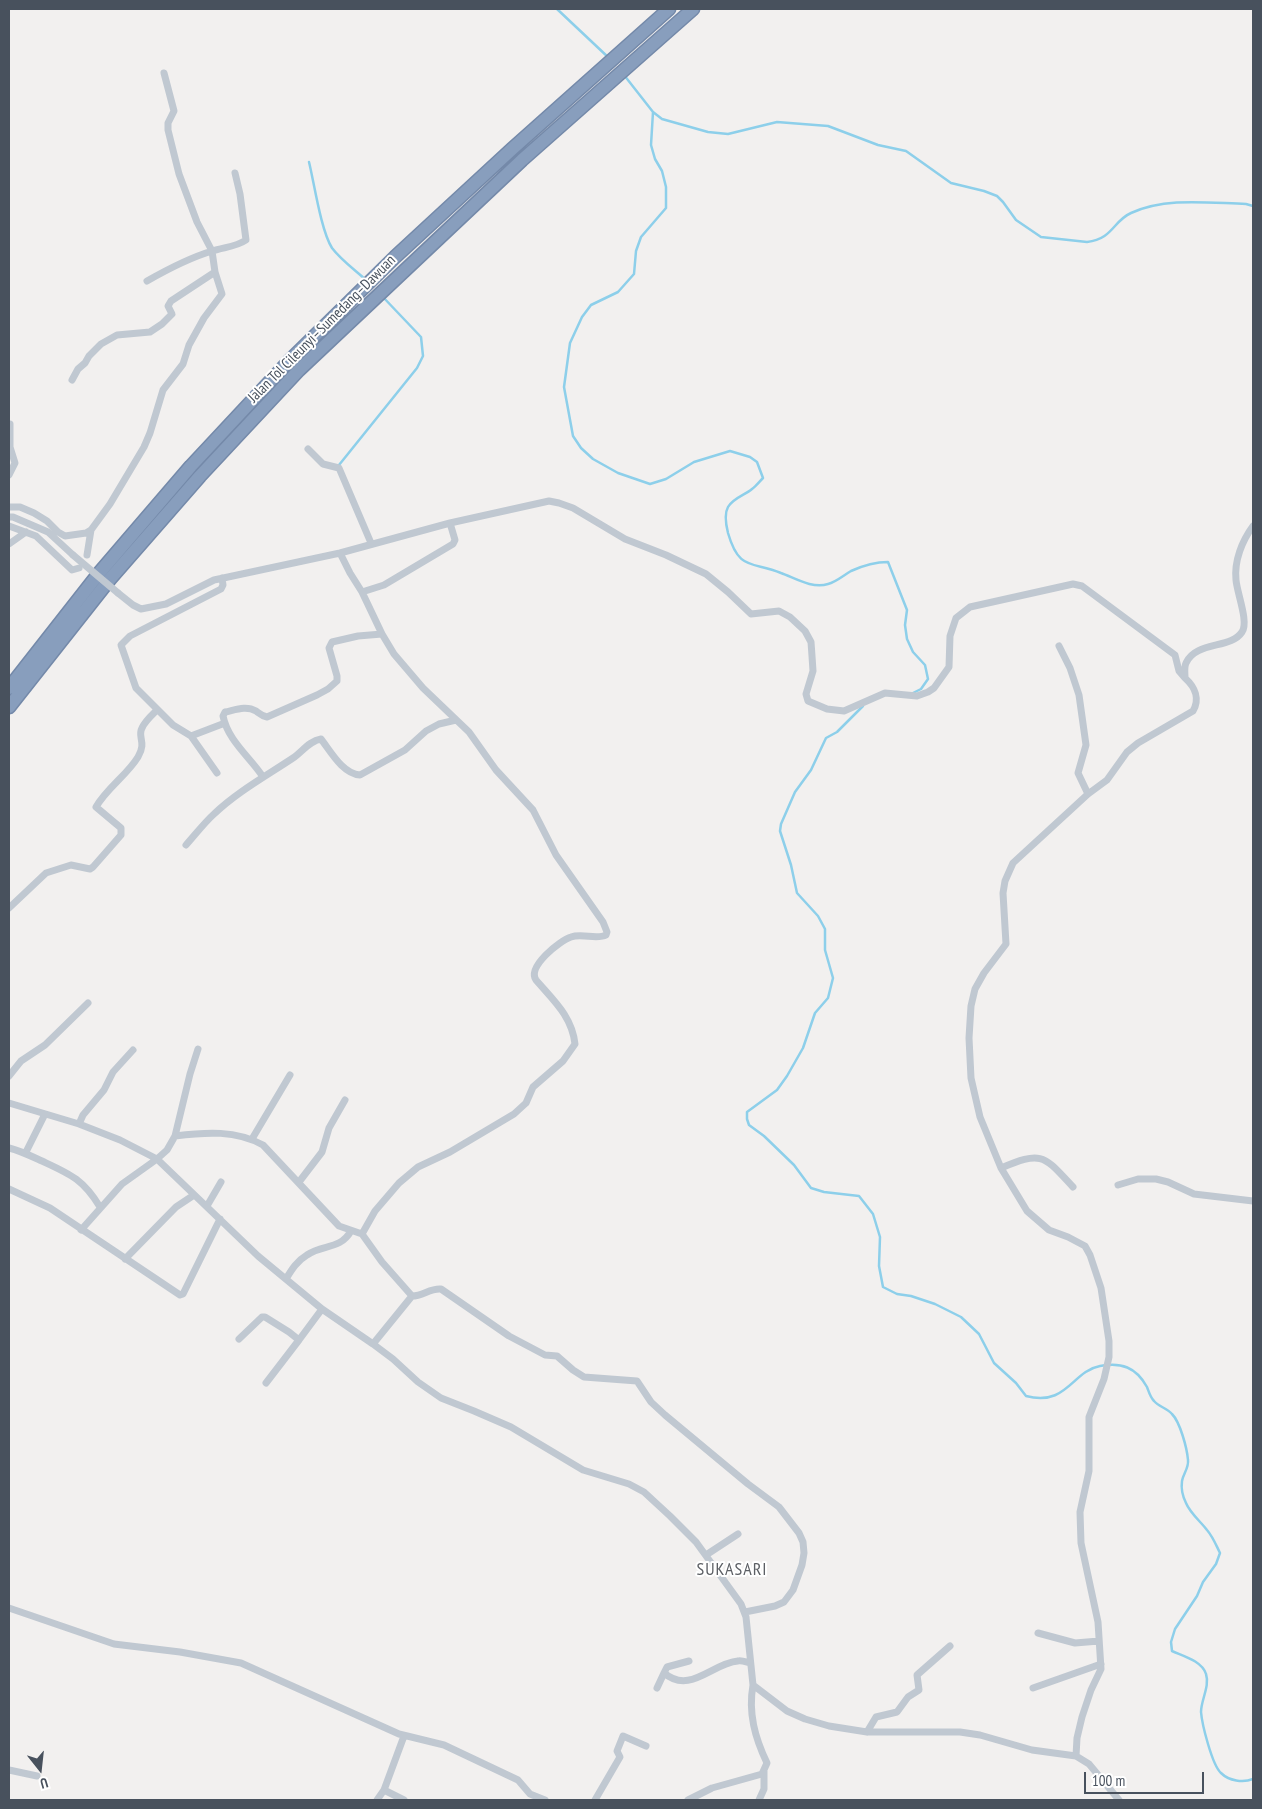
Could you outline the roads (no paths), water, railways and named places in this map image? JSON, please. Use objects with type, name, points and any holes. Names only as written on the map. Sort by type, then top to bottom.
[{"type":"highway","name":"Jalan Tol Cileunyi–Sumedang–Dawuan","points":[[9,688],[100,572],[191,466],[289,361],[395,257],[504,156],[670,9]]},
{"type":"highway","name":"Jalan Tol Cileunyi–Sumedang–Dawuan","points":[[9,707],[110,579],[200,476],[300,370],[522,160],[693,9]]},
{"type":"street","points":[[9,507],[20,507],[34,513],[65,536],[86,533],[91,530],[110,504],[144,447],[150,433],[162,390],[182,364],[189,345],[204,318],[222,294],[215,272],[212,251],[197,222],[179,174],[168,130],[168,123],[174,112],[164,73]]},
{"type":"street","points":[[147,281],[179,263],[246,240],[240,194],[235,174]]},
{"type":"street","points":[[72,380],[78,369],[101,344],[117,335],[145,333],[162,324],[172,314],[168,306],[171,301],[215,272]]},
{"type":"street","points":[[9,475],[15,463],[10,448],[10,424]]},
{"type":"street","points":[[308,449],[323,464],[339,468],[371,543]]},
{"type":"street","points":[[9,517],[48,532],[132,606],[141,609],[166,604],[214,580],[340,553],[450,523],[549,501],[560,503],[573,508],[625,539],[666,555],[706,574],[751,614],[779,611],[790,617],[805,631],[811,642],[813,671],[806,694],[808,701],[827,709],[844,711],[885,693],[916,696],[934,688],[949,667],[950,636],[956,618],[970,607],[1073,584],[1082,586],[1174,655],[1179,671],[1192,683],[1197,698],[1197,704],[1193,711],[1138,743],[1128,752],[1107,780],[1088,794],[1013,863],[1005,880],[1003,893],[1006,944],[984,973],[975,989],[971,1006],[969,1038],[971,1078],[980,1117],[1001,1168],[1027,1211],[1049,1230],[1068,1236],[1085,1246],[1101,1288],[1107,1322],[1109,1357],[1104,1379],[1089,1418],[1089,1470],[1080,1512],[1083,1554],[1098,1622],[1101,1669],[1091,1690],[1082,1717],[1077,1738],[1076,1756]]},
{"type":"street","points":[[362,592],[384,585],[453,544],[455,540],[450,523]]},
{"type":"street","points":[[9,526],[36,536],[72,570],[79,568]]},
{"type":"street","points":[[1185,678],[1186,663],[1193,653],[1214,644],[1233,640],[1241,634],[1244,627],[1244,615],[1236,579],[1236,563],[1243,544],[1253,526]]},
{"type":"street","points":[[87,555],[91,530]]},
{"type":"street","points":[[9,544],[26,532]]},
{"type":"street","points":[[340,553],[394,654],[423,688],[470,732],[496,770],[533,810],[556,855],[604,922],[607,932],[606,935],[601,937],[584,935],[559,943],[534,970],[536,980],[562,1008],[574,1037],[575,1044],[563,1061],[533,1087],[526,1103],[514,1114],[450,1152],[418,1167],[399,1183],[375,1211],[362,1234]]},
{"type":"street","points":[[218,773],[191,736],[173,724],[136,688],[121,645],[130,636],[223,588],[222,578]]},
{"type":"street","points":[[182,597],[186,606]]},
{"type":"street","points":[[263,777],[238,746],[225,723],[223,716],[225,712],[243,708],[250,709],[264,717],[270,717],[328,689],[338,678],[328,648],[332,642],[358,636],[382,634]]},
{"type":"street","points":[[1059,646],[1080,695],[1086,745],[1078,773],[1088,794]]},
{"type":"street","points":[[9,908],[46,873],[71,865],[90,869],[121,835],[121,828],[96,808],[137,758],[143,748],[140,734],[142,728],[157,710]]},
{"type":"street","points":[[186,845],[214,814],[263,777],[295,757],[315,740],[321,739],[347,770],[354,775],[360,775],[405,750],[426,731],[439,724],[456,720]]},
{"type":"street","points":[[191,736],[225,723]]},
{"type":"street","points":[[9,1076],[21,1062],[45,1045],[88,1002]]},
{"type":"street","points":[[81,1230],[122,1184],[157,1159],[167,1150],[176,1136],[198,1048]]},
{"type":"street","points":[[78,1124],[104,1090],[112,1072],[133,1050]]},
{"type":"street","points":[[252,1139],[290,1075]]},
{"type":"street","points":[[299,1182],[322,1152],[329,1128],[345,1100]]},
{"type":"street","points":[[9,1103],[78,1124],[120,1140],[157,1159],[258,1256],[322,1309],[393,1359],[418,1382],[441,1398],[474,1410],[511,1427],[583,1470],[629,1484],[644,1492],[670,1516],[706,1555],[745,1612],[753,1685],[750,1700],[751,1711],[767,1763],[762,1774],[712,1788],[688,1800]]},
{"type":"street","points":[[26,1152],[45,1114]]},
{"type":"street","points":[[176,1136],[199,1133],[234,1134],[252,1139],[269,1150],[339,1226],[362,1234],[382,1262],[412,1296],[419,1296],[435,1289],[440,1290],[508,1336],[545,1355],[557,1356],[573,1370],[584,1376],[637,1381],[651,1402],[665,1415],[748,1484],[779,1507],[794,1525],[803,1542],[802,1565],[793,1590],[784,1602],[775,1606],[745,1612]]},
{"type":"street","points":[[9,1148],[26,1152],[68,1173],[89,1189],[100,1207]]},
{"type":"street","points":[[1001,1168],[1024,1158],[1042,1158],[1052,1164],[1073,1187]]},
{"type":"street","points":[[1118,1185],[1138,1179],[1156,1179],[1168,1182],[1194,1194],[1253,1202]]},
{"type":"street","points":[[207,1206],[221,1182]]},
{"type":"street","points":[[9,1189],[50,1208],[182,1295],[220,1219]]},
{"type":"street","points":[[125,1259],[176,1207],[194,1195]]},
{"type":"street","points":[[286,1279],[294,1266],[308,1253],[337,1245],[346,1240],[351,1231]]},
{"type":"street","points":[[373,1344],[412,1296]]},
{"type":"street","points":[[266,1383],[322,1309]]},
{"type":"street","points":[[239,1339],[265,1317],[299,1340]]},
{"type":"street","points":[[706,1555],[738,1534]]},
{"type":"street","points":[[9,1608],[114,1644],[180,1652],[241,1663],[404,1736],[444,1745],[518,1780],[530,1794],[545,1800]]},
{"type":"street","points":[[1038,1633],[1075,1643],[1099,1640]]},
{"type":"street","points":[[868,1732],[876,1717],[897,1712],[908,1697],[919,1690],[917,1675],[950,1646]]},
{"type":"street","points":[[657,1688],[667,1667],[689,1661]]},
{"type":"street","points":[[664,1673],[673,1679],[685,1682],[738,1661],[750,1663]]},
{"type":"street","points":[[1034,1688],[1101,1664]]},
{"type":"street","points":[[753,1685],[787,1711],[829,1726],[868,1732],[960,1732],[980,1735],[1032,1750],[1076,1756],[1089,1764],[1119,1800]]},
{"type":"street","points":[[377,1800],[384,1790],[404,1736]]},
{"type":"street","points":[[595,1800],[619,1761],[620,1757],[617,1751],[623,1736],[646,1746]]},
{"type":"street","points":[[9,1770],[37,1776]]},
{"type":"street","points":[[759,1800],[764,1789],[764,1771]]},
{"type":"street","points":[[384,1790],[404,1800]]},
{"type":"waterway","points":[[557,9],[609,58]]},
{"type":"waterway","points":[[624,75],[653,112],[662,119],[708,132],[728,134],[777,122],[828,126],[878,145],[906,151],[951,183],[997,196],[1016,220],[1041,237],[1087,242],[1096,240],[1108,234],[1125,216],[1144,208],[1158,205],[1202,202],[1253,206]]},
{"type":"waterway","points":[[653,112],[651,145],[655,159],[662,171],[666,187],[666,208],[641,237],[636,251],[634,274],[618,292],[591,305],[582,317],[570,343],[564,387],[573,436],[581,448],[593,459],[618,473],[650,484],[666,479],[694,462],[730,451],[750,457],[757,462],[763,478],[752,489],[733,501],[726,513],[728,533],[737,554],[747,563],[771,569],[816,585],[831,583],[851,571],[864,566],[888,562],[907,610],[905,625],[907,639],[913,652],[925,665],[928,679],[921,689],[913,693]]},
{"type":"waterway","points":[[309,162],[321,219],[328,240],[340,257],[366,280]]},
{"type":"waterway","points":[[339,465],[417,368],[423,356],[421,337],[382,296]]},
{"type":"waterway","points":[[863,706],[837,732],[826,738],[811,770],[795,792],[781,824],[780,831],[791,865],[797,893],[818,916],[825,929],[825,950],[833,978],[828,998],[815,1013],[803,1048],[777,1090],[747,1112],[749,1125],[764,1136],[794,1165],[811,1188],[824,1192],[859,1196],[873,1214],[880,1237],[879,1266],[883,1287],[897,1294],[911,1296],[935,1304],[961,1317],[979,1334],[994,1363],[1016,1383],[1026,1396],[1051,1397],[1060,1393],[1090,1369],[1115,1365],[1127,1368],[1138,1375],[1158,1405],[1170,1412],[1175,1418],[1183,1436],[1188,1460],[1188,1466],[1182,1481],[1184,1498],[1190,1510],[1211,1535],[1220,1553],[1216,1564],[1175,1629],[1171,1642],[1172,1651],[1196,1662],[1204,1669],[1206,1674],[1207,1683],[1201,1712],[1208,1744],[1218,1769],[1224,1776],[1232,1779],[1245,1781],[1253,1779]]},
{"type":"district","name":"SUKASARI","points":[[732,1570]]}]
